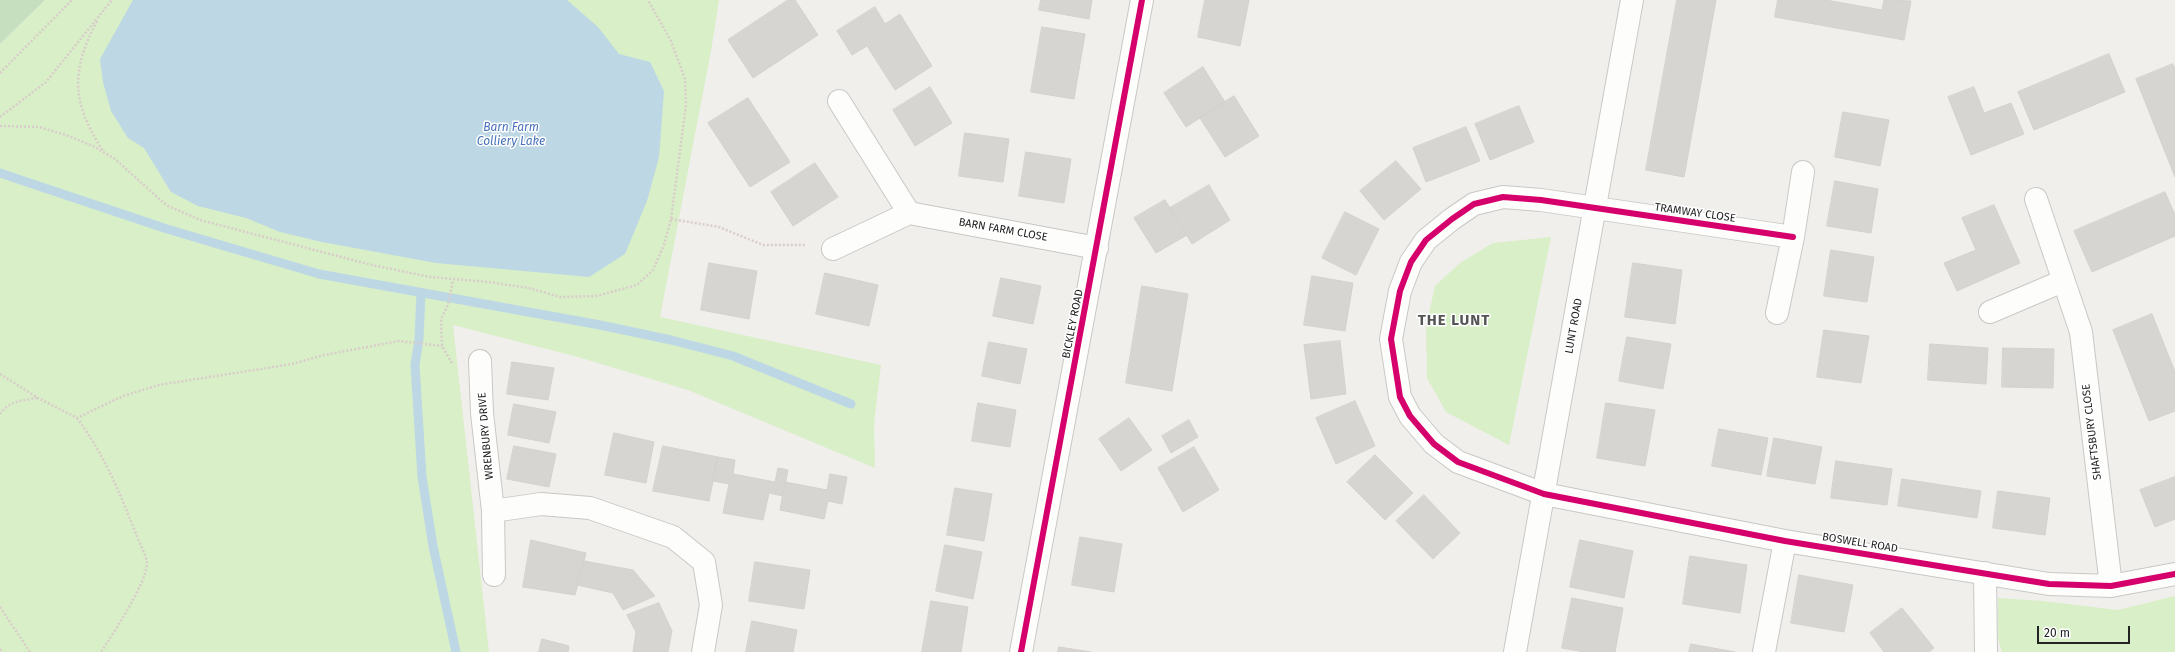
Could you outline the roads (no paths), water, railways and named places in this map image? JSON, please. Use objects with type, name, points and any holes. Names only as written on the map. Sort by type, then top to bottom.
[{"type":"street","name":"BICKLEY ROAD","points":[[1021,652],[1142,0]]},
{"type":"street","name":"LUNT ROAD","points":[[1516,652],[1632,0]]},
{"type":"street","points":[[833,249],[909,213],[839,101]]},
{"type":"street","points":[[1777,312],[1793,237],[1803,172]]},
{"type":"street","name":"TRAMWAY CLOSE","points":[[1544,494],[1458,462],[1434,444],[1410,416],[1400,397],[1391,338],[1400,291],[1411,262],[1426,240],[1474,204],[1503,197],[1793,237]]},
{"type":"street","name":"SHAFTSBURY CLOSE","points":[[2036,199],[2080,332],[2111,586]]},
{"type":"street","name":"BARN FARM CLOSE","points":[[909,213],[1097,248]]},
{"type":"street","points":[[1990,312],[2063,280]]},
{"type":"street","name":"WRENBURY DRIVE","points":[[480,361],[482,413],[493,511],[494,575]]},
{"type":"street","name":"BOSWELL ROAD","points":[[1544,494],[1785,541],[2049,584],[2111,586],[2175,574]]},
{"type":"street","points":[[493,511],[541,504],[590,508],[674,537],[704,562],[711,605],[703,652]]},
{"type":"street","points":[[1764,652],[1785,541]]},
{"type":"street","points":[[1985,573],[1986,652]]},
{"type":"water","name":"Barn Farm Colliery Lake","points":[[133,0],[567,0],[598,27],[619,54],[650,62],[664,91],[659,157],[647,201],[625,254],[589,277],[436,263],[322,242],[280,232],[246,218],[198,206],[171,192],[144,148],[128,138],[111,111],[103,82],[100,59]]},
{"type":"waterway","points":[[0,173],[167,229],[319,274],[600,325],[671,340],[733,356],[851,404]]},
{"type":"waterway","points":[[421,293],[419,339],[415,365],[422,477],[433,546],[456,652]]},
{"type":"district","name":"THE LUNT","points":[[1454,321]]}]
